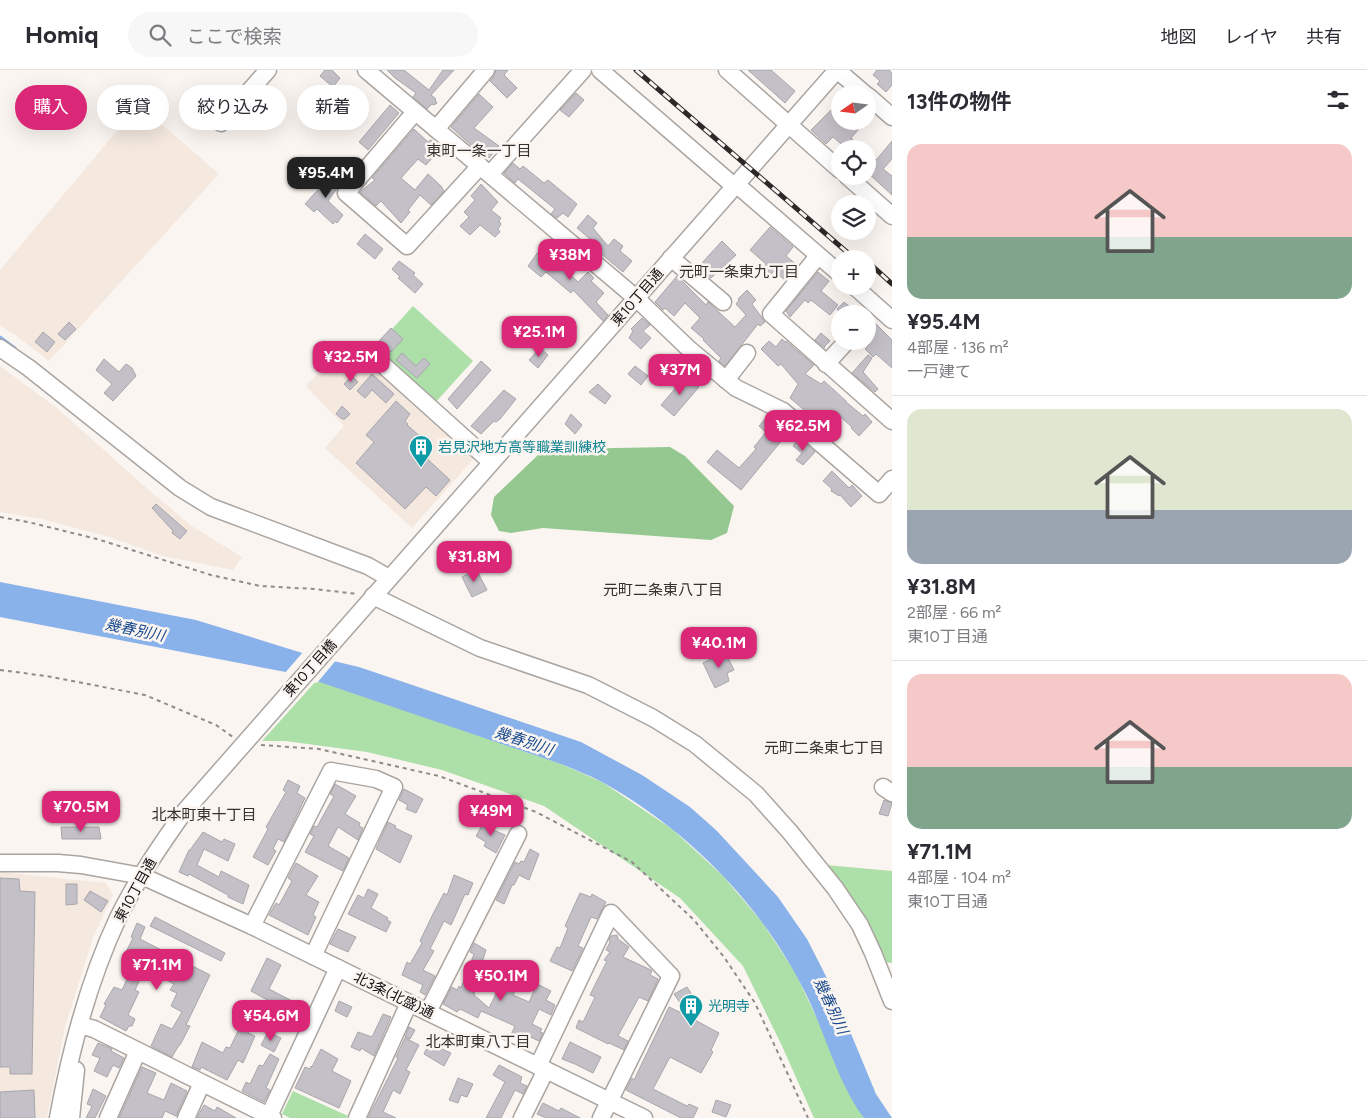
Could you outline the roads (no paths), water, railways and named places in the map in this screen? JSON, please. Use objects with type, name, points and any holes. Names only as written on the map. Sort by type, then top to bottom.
[{"type":"street","points":[[255,85],[268,70]]},
{"type":"street","points":[[366,70],[636,298],[689,349],[736,388],[783,411],[879,494],[892,479]]},
{"type":"street","points":[[436,129],[486,70]]},
{"type":"street","points":[[416,112],[346,193],[407,246],[583,70]]},
{"type":"street","points":[[600,70],[831,267]]},
{"type":"street","points":[[727,70],[831,162]]},
{"type":"street","points":[[837,70],[854,85]]},
{"type":"street","name":"東10丁目通","points":[[358,614],[837,70]]},
{"type":"street","points":[[876,103],[892,117]]},
{"type":"street","points":[[857,185],[892,216]]},
{"type":"street","points":[[818,256],[771,314],[892,422]]},
{"type":"street","points":[[671,258],[724,302]]},
{"type":"street","points":[[876,314],[892,320]]},
{"type":"street","points":[[0,348],[29,368],[180,488],[211,507],[368,566],[389,578]]},
{"type":"street","points":[[826,364],[839,350]]},
{"type":"street","points":[[726,380],[747,352]]},
{"type":"street","points":[[372,355],[491,462]]},
{"type":"street","points":[[373,596],[480,648],[588,684],[653,718],[695,744],[756,794],[790,832],[835,888],[886,969],[892,1001]]},
{"type":"street","name":"東10丁目橋","points":[[262,722],[358,614]]},
{"type":"street","name":"東10丁目通","points":[[58,1118],[67,1072],[90,990],[119,916],[160,845],[184,812],[262,722]]},
{"type":"street","points":[[252,926],[331,771],[376,779],[394,787],[313,956]]},
{"type":"street","points":[[428,1012],[518,834]]},
{"type":"street","name":"北3条(北盛)通","points":[[0,863],[81,865],[142,876],[252,926],[644,1118]]},
{"type":"street","points":[[522,1118],[542,1068],[611,913],[671,976],[601,1118]]},
{"type":"street","points":[[71,1118],[76,1078],[78,1033],[94,1029],[270,1117],[338,968]]},
{"type":"street","points":[[357,1118],[409,1003]]},
{"type":"street","points":[[108,1118],[138,1051]]},
{"type":"street","points":[[186,1118],[202,1083]]},
{"type":"water","name":"幾春別川","points":[[0,582],[196,620],[312,656],[359,667],[581,742],[642,775],[690,807],[716,830],[778,897],[807,939],[832,988],[876,1094],[892,1118],[864,1118],[846,1089],[805,992],[767,929],[744,900],[692,846],[634,801],[602,782],[561,764],[296,674],[0,617]]},
{"type":"waterway","points":[[0,337],[15,348]]},
{"type":"railway","points":[[636,70],[845,250]]},
{"type":"railway","points":[[876,269],[892,284]]},
{"type":"place","name":"岩見沢地方高等職業訓練校","points":[[421,468]]},
{"type":"place","name":"光明寺","points":[[691,1027]]},
{"type":"district","name":"東町一条一丁目","points":[[479,151]]},
{"type":"district","name":"元町一条東九丁目","points":[[739,272]]},
{"type":"district","name":"元町二条東八丁目","points":[[663,590]]},
{"type":"district","name":"元町二条東七丁目","points":[[824,748]]},
{"type":"district","name":"北本町東十丁目","points":[[204,815]]},
{"type":"district","name":"北本町東八丁目","points":[[478,1042]]}]
